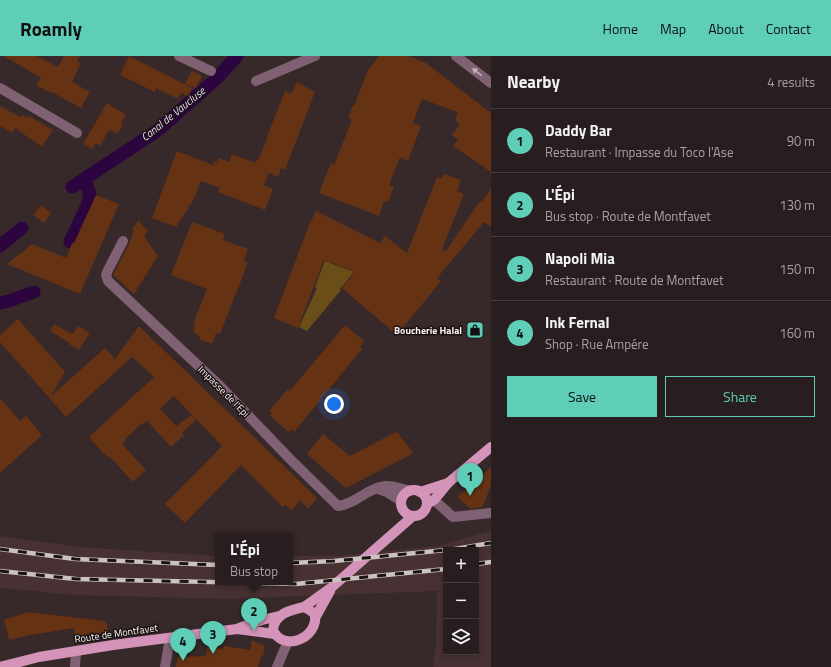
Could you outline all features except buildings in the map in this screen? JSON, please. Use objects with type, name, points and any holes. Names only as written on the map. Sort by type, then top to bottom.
[{"type":"main road","points":[[332,587],[315,618],[312,630],[305,637],[288,641],[279,638],[275,634],[273,626],[279,616],[288,611],[304,607],[332,587],[413,516],[422,513],[448,483],[491,447]]},
{"type":"main road","points":[[420,492],[448,483]]},
{"type":"main road","points":[[397,531],[404,494],[415,490],[424,495],[430,502]]},
{"type":"main road","points":[[402,505],[407,514],[413,516]]},
{"type":"main road","points":[[304,607],[313,611],[315,618]]},
{"type":"main road","name":"Route de Montfavet","points":[[0,667],[39,657],[76,651],[237,629],[262,620],[279,616]]},
{"type":"main road","name":"Route de Montfavet","points":[[237,629],[275,634]]},
{"type":"street","points":[[179,56],[211,71]]},
{"type":"street","points":[[256,81],[315,56]]},
{"type":"street","points":[[456,56],[491,83]]},
{"type":"street","points":[[0,88],[77,133]]},
{"type":"street","name":"Impasse de l'Epi","points":[[123,241],[106,275],[108,281],[220,386],[290,460],[338,506],[347,505],[376,488]]},
{"type":"street","points":[[376,488],[386,486],[410,491]]},
{"type":"street","points":[[376,488],[387,492],[402,505]]},
{"type":"street","points":[[430,502],[453,517],[491,513]]},
{"type":"street","points":[[165,667],[170,638]]},
{"type":"street","points":[[276,667],[288,641]]},
{"type":"street","points":[[74,667],[76,651]]},
{"type":"shaded area","points":[[325,261],[354,272],[307,331],[299,327],[317,288],[315,287]]},
{"type":"shaded area","points":[[491,531],[491,667],[433,667],[436,646],[437,591],[226,599],[75,595],[0,588],[0,536],[79,547],[215,556],[215,585],[293,585],[293,556],[338,556],[436,546]]},
{"type":"waterway","name":"Canal de Vaucluse","points":[[72,187],[157,131],[216,79],[237,56]]},
{"type":"waterway","name":"Canal de Vaucluse","points":[[70,242],[88,203],[90,194],[84,179]]},
{"type":"waterway","name":"Canal de Vaucluse","points":[[0,246],[22,228]]},
{"type":"waterway","name":"Canal de Vaucluse","points":[[0,303],[34,292]]},
{"type":"railway","points":[[467,547],[491,543]]},
{"type":"railway","points":[[0,549],[75,559],[215,565]]},
{"type":"railway","points":[[293,563],[334,561],[443,550]]},
{"type":"railway","points":[[479,564],[491,562]]},
{"type":"railway","points":[[293,584],[443,569]]},
{"type":"railway","points":[[0,571],[76,579],[215,582]]},
{"type":"place","name":"Boucherie Halal","points":[[475,330]]},
{"type":"place","name":"Daddy Bar","points":[[470,496]]},
{"type":"place","name":"L'Épi","points":[[254,631]]},
{"type":"place","name":"Napoli Mia","points":[[213,654]]},
{"type":"place","name":"Ink Fernal","points":[[183,661]]}]
